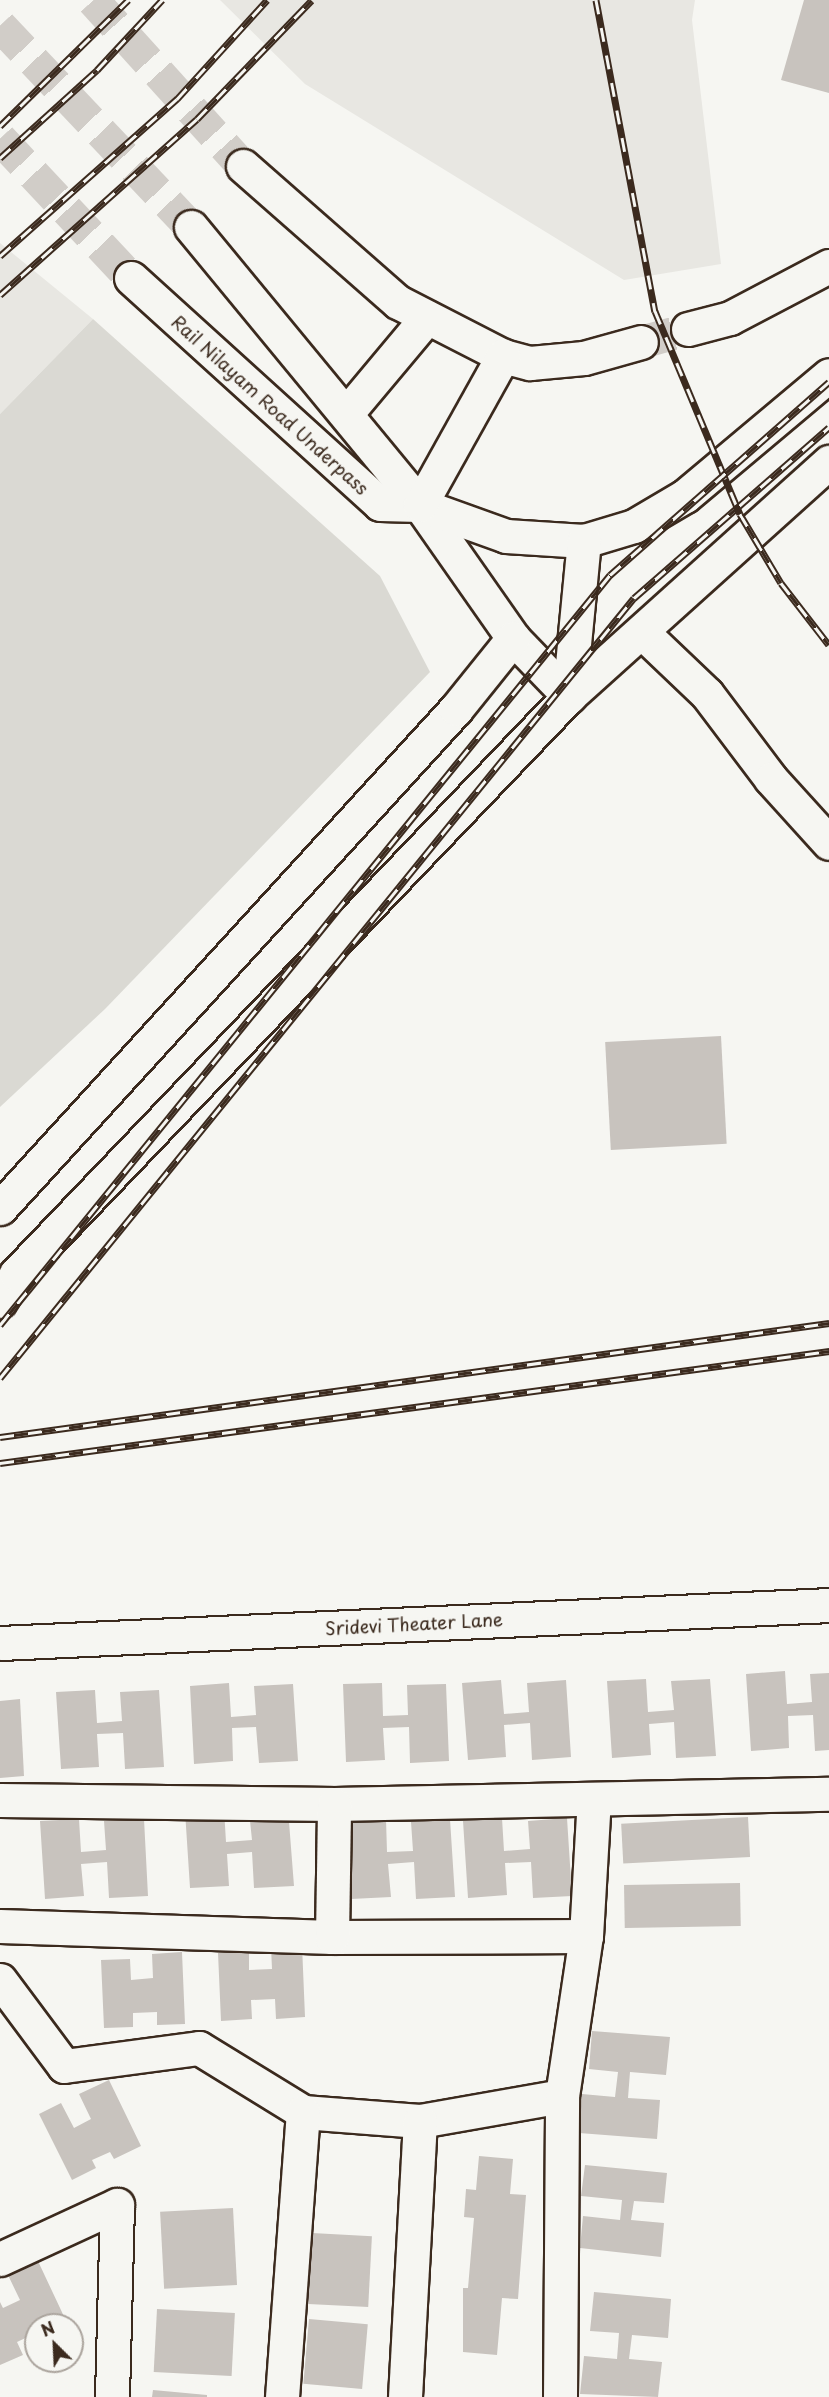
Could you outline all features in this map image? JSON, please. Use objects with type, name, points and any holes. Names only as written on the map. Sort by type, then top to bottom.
[{"type":"street","points":[[243,166],[398,302],[503,356],[530,363],[584,358],[641,342]]},
{"type":"street","points":[[191,227],[420,505],[513,638],[569,696]]},
{"type":"street","points":[[688,329],[730,318],[829,267]]},
{"type":"street","name":"Rail Nilayam Road Underpass","points":[[131,278],[380,504],[420,505]]},
{"type":"street","points":[[346,414],[428,317]]},
{"type":"street","points":[[420,505],[503,356]]},
{"type":"street","points":[[420,505],[506,536],[584,541],[634,526],[686,496],[829,375]]},
{"type":"street","points":[[0,1301],[16,1274],[569,696],[643,633],[829,462]]},
{"type":"street","points":[[569,696],[584,541]]},
{"type":"street","points":[[643,633],[707,694],[771,779],[829,843]]},
{"type":"street","points":[[0,1208],[456,709],[513,638]]},
{"type":"street","name":"Sridevi Theater Lane","points":[[0,1643],[829,1605]]},
{"type":"street","points":[[0,1800],[334,1804],[829,1794]]},
{"type":"street","points":[[560,2397],[562,2096],[586,1936],[594,1799]]},
{"type":"street","points":[[332,1937],[334,1804]]},
{"type":"street","points":[[0,1926],[332,1937],[586,1936]]},
{"type":"street","points":[[0,1980],[64,2066],[199,2048],[303,2112],[420,2121],[562,2096]]},
{"type":"street","points":[[282,2397],[303,2112]]},
{"type":"street","points":[[405,2397],[420,2121]]},
{"type":"street","points":[[0,2259],[117,2205],[108,2395]]},
{"type":"shaded area","points":[[220,0],[695,0],[692,20],[721,264],[624,280],[305,84]]},
{"type":"shaded area","points":[[0,243],[93,319],[0,414]]},
{"type":"shaded area","points":[[93,319],[380,576],[430,672],[105,1009],[0,1107],[0,414]]},
{"type":"building","points":[[804,0],[829,0],[829,93],[781,80]]},
{"type":"building","points":[[721,1036],[727,1144],[611,1150],[605,1042]]},
{"type":"building","points":[[785,1671],[787,1704],[812,1702],[810,1674],[829,1673],[829,1750],[815,1751],[813,1715],[788,1716],[789,1748],[751,1751],[746,1674]]},
{"type":"building","points":[[646,1679],[648,1712],[674,1710],[671,1681],[710,1679],[716,1756],[676,1758],[674,1722],[649,1724],[651,1755],[612,1758],[607,1681]]},
{"type":"building","points":[[501,1680],[504,1714],[529,1712],[527,1683],[566,1680],[571,1757],[532,1760],[530,1723],[504,1725],[506,1757],[468,1760],[462,1683]]},
{"type":"building","points":[[229,1683],[231,1717],[256,1715],[254,1686],[293,1684],[298,1761],[259,1763],[256,1727],[232,1728],[233,1761],[194,1764],[190,1686]]},
{"type":"building","points":[[382,1683],[383,1716],[408,1715],[407,1685],[446,1684],[449,1761],[410,1763],[409,1727],[383,1728],[385,1760],[346,1762],[343,1684]]},
{"type":"building","points":[[95,1690],[97,1723],[122,1721],[120,1692],[159,1690],[164,1767],[125,1769],[123,1733],[97,1734],[99,1767],[61,1769],[56,1692]]},
{"type":"building","points":[[20,1699],[24,1776],[0,1778],[0,1701]]},
{"type":"building","points":[[224,1809],[226,1842],[252,1840],[249,1811],[288,1809],[294,1886],[254,1888],[252,1852],[227,1854],[229,1886],[190,1888],[185,1811]]},
{"type":"building","points":[[748,1817],[750,1857],[623,1864],[621,1824]]},
{"type":"building","points":[[502,1818],[504,1851],[530,1849],[528,1821],[567,1818],[572,1896],[533,1898],[531,1862],[505,1863],[507,1895],[468,1898],[463,1821]]},
{"type":"building","points":[[79,1819],[81,1852],[106,1850],[104,1821],[144,1819],[148,1896],[109,1898],[107,1862],[81,1864],[84,1896],[45,1899],[40,1821]]},
{"type":"building","points":[[386,1819],[387,1852],[413,1851],[411,1822],[450,1819],[455,1897],[416,1899],[414,1862],[388,1864],[391,1897],[351,1899],[347,1822]]},
{"type":"building","points":[[740,1883],[741,1926],[625,1928],[624,1885]]},
{"type":"building","points":[[302,1945],[305,2017],[276,2019],[275,1999],[251,2000],[252,2019],[221,2021],[218,1953],[249,1951],[249,1970],[272,1969],[271,1947]]},
{"type":"building","points":[[182,1952],[185,2024],[157,2025],[157,2012],[133,2013],[133,2027],[104,2028],[101,1960],[130,1959],[131,1980],[153,1978],[152,1954]]},
{"type":"building","points":[[592,2031],[670,2037],[666,2075],[630,2072],[628,2098],[660,2100],[657,2139],[579,2133],[582,2094],[615,2097],[618,2072],[589,2069]]},
{"type":"building","points":[[109,2080],[141,2146],[114,2159],[110,2152],[92,2160],[96,2168],[72,2180],[39,2114],[61,2103],[74,2128],[91,2119],[79,2094]]},
{"type":"building","points":[[479,2156],[513,2159],[510,2194],[526,2195],[518,2299],[502,2298],[497,2355],[463,2352],[463,2288],[468,2288],[474,2218],[464,2217],[466,2189],[476,2190]]},
{"type":"building","points":[[585,2165],[667,2173],[664,2203],[634,2201],[631,2220],[664,2223],[661,2257],[580,2248],[583,2216],[620,2220],[622,2200],[581,2196]]},
{"type":"building","points":[[233,2208],[237,2285],[164,2289],[160,2212]]},
{"type":"building","points":[[312,2233],[372,2236],[368,2307],[308,2304]]},
{"type":"building","points":[[37,2259],[62,2313],[24,2313],[24,2339],[17,2342],[23,2355],[0,2365],[0,2302],[3,2308],[20,2300],[7,2273]]},
{"type":"building","points":[[594,2292],[671,2299],[668,2338],[632,2335],[629,2359],[662,2362],[658,2397],[580,2394],[584,2356],[617,2359],[619,2333],[590,2331]]},
{"type":"building","points":[[157,2309],[235,2313],[232,2376],[154,2372]]},
{"type":"building","points":[[309,2319],[368,2324],[362,2389],[303,2384]]},
{"type":"building","points":[[153,2390],[207,2395],[207,2397],[152,2397]]},
{"type":"tunnel","points":[[93,0],[243,166]]},
{"type":"tunnel","points":[[0,25],[191,227]]},
{"type":"tunnel","points":[[0,138],[131,278]]},
{"type":"tunnel","points":[[641,342],[688,329]]},
{"type":"railway","points":[[0,126],[128,0]]},
{"type":"railway","points":[[0,158],[97,70],[162,0]]},
{"type":"railway","points":[[0,256],[177,99],[267,0]]},
{"type":"railway","points":[[0,295],[197,119],[312,0]]},
{"type":"railway","points":[[596,0],[655,311],[740,514],[781,583],[829,645]]},
{"type":"railway","points":[[0,1325],[610,575],[829,382]]},
{"type":"railway","points":[[0,1378],[634,598],[829,427]]},
{"type":"railway","points":[[0,1437],[829,1323]]},
{"type":"railway","points":[[0,1463],[829,1351]]}]
